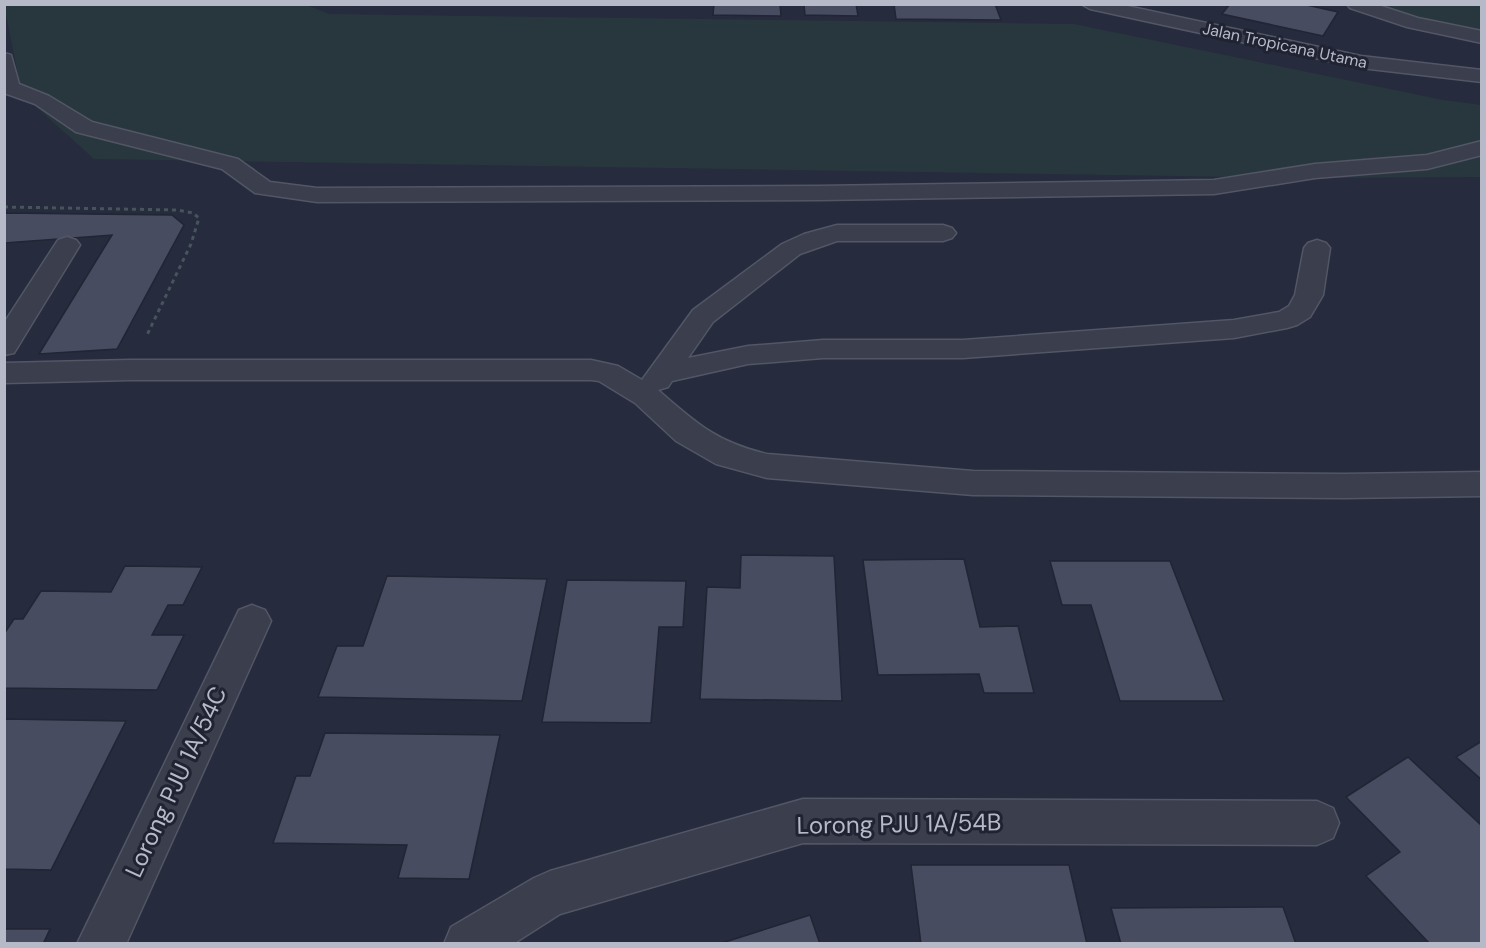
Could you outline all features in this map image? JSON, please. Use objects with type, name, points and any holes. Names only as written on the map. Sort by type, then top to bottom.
[{"type":"street","name":"Jalan Tropicana Utama","points":[[1090,4],[1361,62],[1482,76]]},
{"type":"street","points":[[1356,4],[1414,23],[1482,37]]},
{"type":"street","points":[[4,59],[10,88],[42,100],[84,128],[230,164],[263,188],[316,195],[819,193],[1214,187],[1315,171],[1427,162],[1482,148]]},
{"type":"street","points":[[654,384],[703,316],[791,249],[813,239],[837,233],[943,233]]},
{"type":"street","points":[[4,346],[67,245]]},
{"type":"street","points":[[4,373],[130,370],[591,370],[654,384],[748,355],[823,349],[963,349],[1245,327],[1287,319],[1300,311],[1312,285],[1317,248]]},
{"type":"street","points":[[654,384],[687,433],[727,456],[767,466],[973,483],[1332,486],[1482,484]]},
{"type":"street","name":"Lorong PJU 1A/54C","points":[[101,944],[252,621]]},
{"type":"street","name":"Lorong PJU 1A/54B","points":[[468,944],[550,894],[803,821],[1317,823]]},
{"type":"path","points":[[4,207],[177,210],[193,213],[199,218],[191,244],[130,370]]},
{"type":"shaded area","points":[[304,4],[329,14],[1074,24],[1443,100],[1481,105],[1481,177],[1299,178],[94,159],[22,94],[4,5]]},
{"type":"shaded area","points":[[1362,5],[1481,5],[1481,29],[1387,12]]},
{"type":"building","points":[[714,4],[780,4],[781,16],[713,15]]},
{"type":"building","points":[[804,4],[856,4],[858,16],[805,15]]},
{"type":"building","points":[[894,4],[995,4],[1001,20],[896,19]]},
{"type":"building","points":[[1230,4],[1302,4],[1338,12],[1323,36],[1222,14]]},
{"type":"building","points":[[4,213],[172,215],[184,225],[117,349],[39,354],[112,235],[4,243]]},
{"type":"building","points":[[741,555],[834,556],[842,701],[700,699],[707,587],[740,588]]},
{"type":"building","points":[[964,559],[980,627],[1018,626],[1034,693],[984,693],[979,674],[878,675],[863,560]]},
{"type":"building","points":[[1050,561],[1170,561],[1224,701],[1120,701],[1091,605],[1062,605]]},
{"type":"building","points":[[125,566],[202,567],[183,605],[168,605],[152,635],[184,635],[157,690],[4,688],[4,634],[14,619],[23,619],[41,591],[111,592]]},
{"type":"building","points":[[387,576],[547,579],[522,701],[318,697],[337,646],[363,646]]},
{"type":"building","points":[[567,580],[686,581],[683,627],[659,627],[651,723],[542,722]]},
{"type":"building","points":[[4,719],[126,721],[51,870],[4,869]]},
{"type":"building","points":[[325,733],[500,735],[469,879],[398,878],[407,845],[273,843],[296,776],[310,776]]},
{"type":"building","points":[[1482,741],[1482,780],[1456,757]]},
{"type":"building","points":[[1408,757],[1482,826],[1482,944],[1430,944],[1366,876],[1400,852],[1346,797]]},
{"type":"building","points":[[911,865],[1069,865],[1087,944],[921,944]]},
{"type":"building","points":[[1283,907],[1296,944],[1121,944],[1111,908]]},
{"type":"building","points":[[810,915],[820,944],[719,944]]},
{"type":"building","points":[[4,929],[50,929],[43,944],[4,944]]}]
